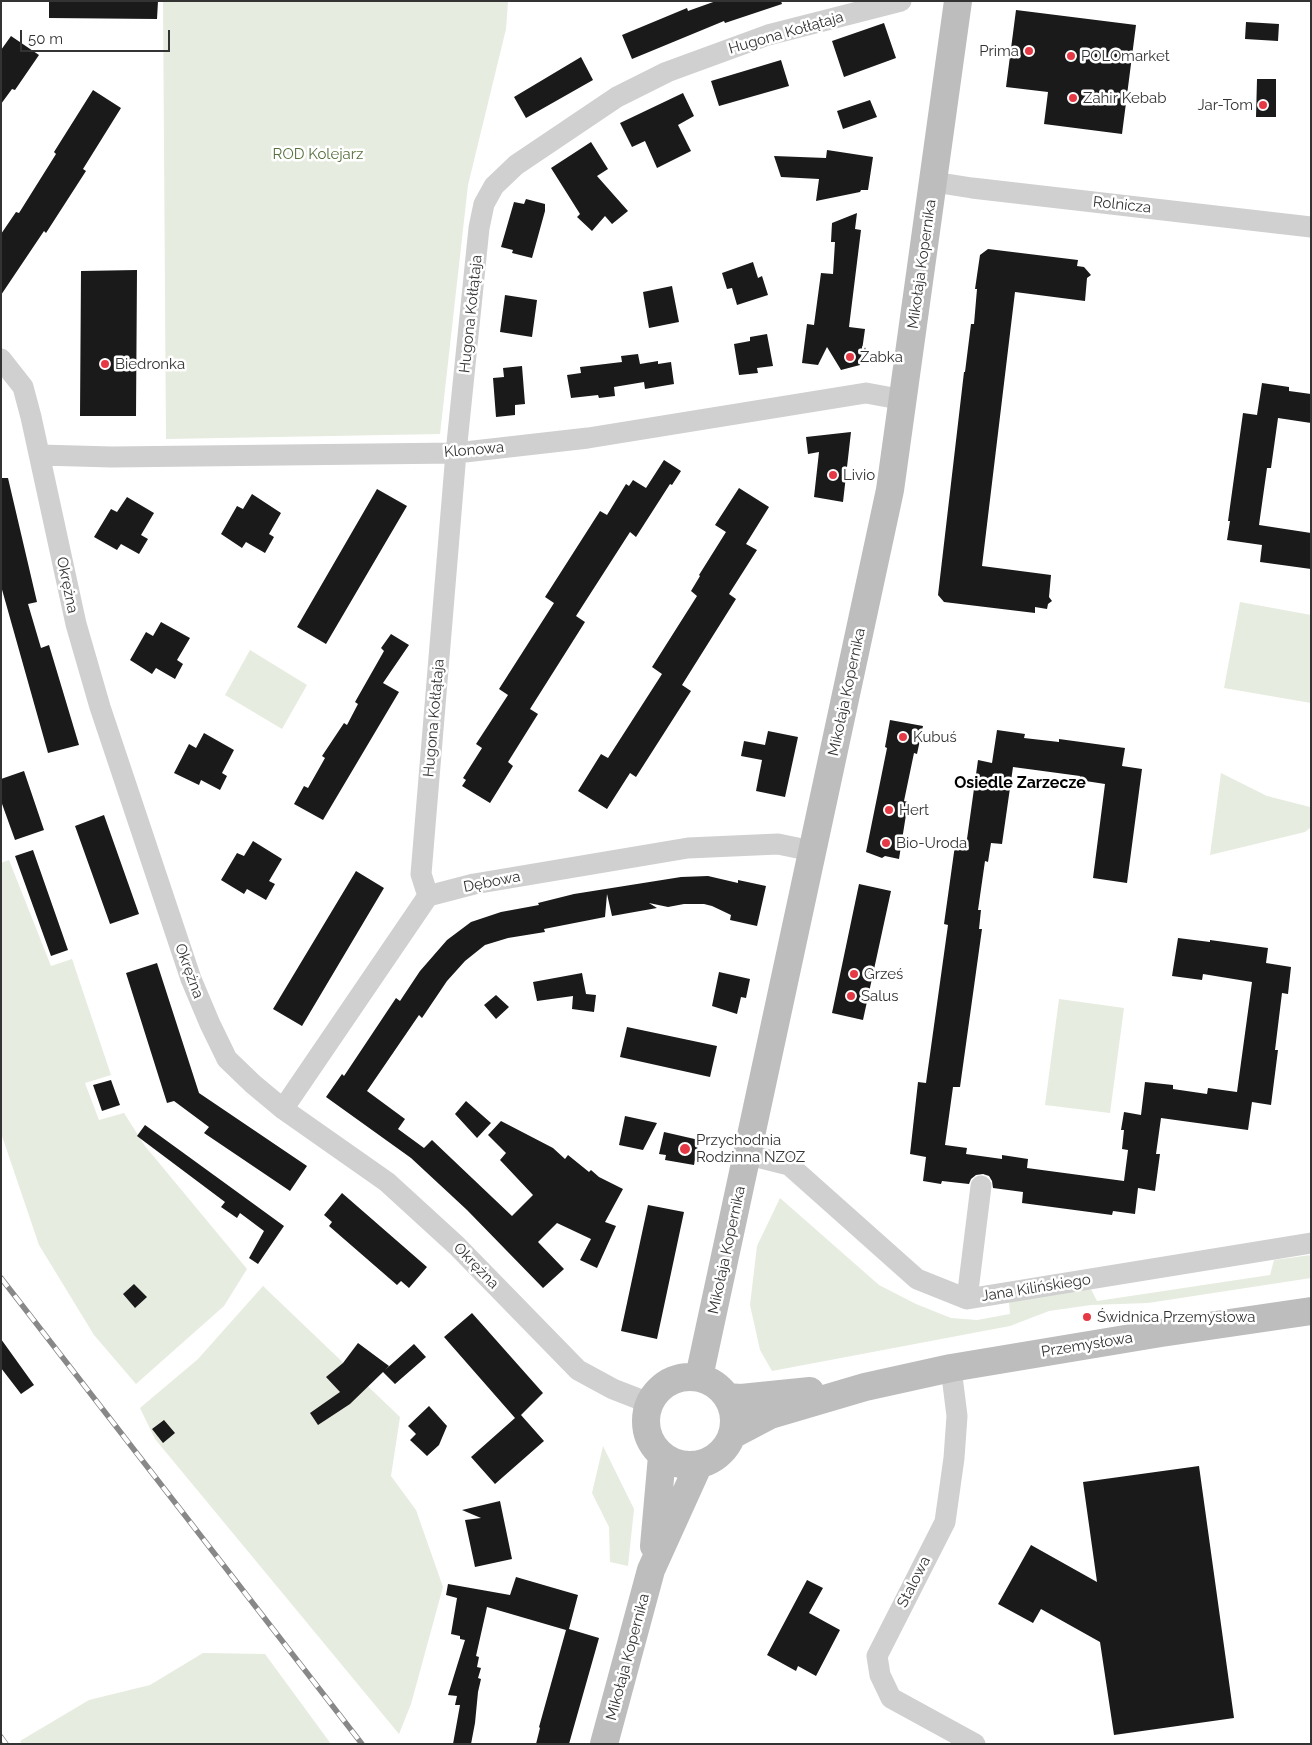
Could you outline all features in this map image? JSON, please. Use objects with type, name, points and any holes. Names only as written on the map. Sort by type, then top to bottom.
[{"type":"main road","name":"Mikołaja Kopernika","points":[[699,1377],[890,490],[958,1]]},
{"type":"main road","name":"Przemysłowa","points":[[732,1434],[770,1415],[865,1387],[950,1368],[1152,1334],[1311,1311]]},
{"type":"main road","points":[[679,1377],[699,1377],[719,1387],[727,1397],[733,1412],[732,1434],[722,1450],[707,1461],[698,1464],[680,1464],[662,1456],[650,1441],[647,1432],[646,1412],[649,1403],[661,1387],[669,1381],[679,1377]]},
{"type":"main road","name":"Przemysłowa","points":[[727,1397],[741,1398],[865,1387]]},
{"type":"main road","name":"Mikołaja Kopernika","points":[[651,1570],[662,1456]]},
{"type":"main road","name":"Mikołaja Kopernika","points":[[604,1744],[651,1570],[698,1464]]},
{"type":"street","name":"Hugona Kołłątaja","points":[[428,896],[421,874],[456,453],[484,204],[498,182],[516,165],[617,97],[667,72],[768,35],[901,1]]},
{"type":"street","name":"Rolnicza","points":[[934,182],[981,190],[1311,227]]},
{"type":"street","name":"Okrężna","points":[[1,358],[23,387],[40,455],[78,634],[100,707],[191,979],[227,1059],[253,1084],[284,1109],[387,1182],[457,1246],[578,1370],[613,1389],[649,1403]]},
{"type":"street","name":"Klonowa","points":[[40,455],[112,457],[456,453],[597,437],[866,392],[904,400]]},
{"type":"street","name":"Dębowa","points":[[428,896],[474,884],[688,848],[778,844],[812,851]]},
{"type":"street","points":[[284,1109],[428,896]]},
{"type":"street","name":"Jana Kilińskiego","points":[[747,1153],[789,1165],[917,1280],[967,1299],[1311,1243]]},
{"type":"street","points":[[967,1299],[982,1186]]},
{"type":"street","name":"Stalowa","points":[[950,1368],[957,1411],[954,1458],[945,1522],[877,1656],[880,1675],[891,1698],[975,1744]]},
{"type":"green space","name":"ROD Kolejarz","points":[[163,1],[508,1],[506,29],[468,185],[440,434],[166,439]]},
{"type":"green space","points":[[1240,602],[1311,615],[1311,703],[1224,688]]},
{"type":"green space","points":[[250,650],[307,685],[282,729],[225,695]]},
{"type":"green space","points":[[1221,773],[1267,796],[1310,807],[1311,827],[1305,832],[1210,855]]},
{"type":"green space","points":[[9,860],[51,966],[72,959],[111,1075],[85,1083],[99,1120],[124,1113],[145,1146],[247,1269],[224,1306],[136,1384],[94,1335],[39,1245],[1,1133],[1,863]]},
{"type":"green space","points":[[1059,999],[1124,1008],[1110,1113],[1045,1105]]},
{"type":"green space","points":[[780,1198],[879,1285],[916,1304],[951,1318],[977,1320],[1010,1314],[1009,1301],[1091,1289],[1097,1301],[1270,1275],[1274,1260],[1311,1255],[1311,1278],[1148,1303],[1091,1305],[1049,1311],[1010,1326],[772,1371],[760,1350],[750,1305],[757,1246]]},
{"type":"green space","points":[[263,1286],[400,1417],[391,1476],[416,1510],[443,1587],[411,1704],[399,1734],[155,1439],[140,1408],[198,1359]]},
{"type":"green space","points":[[603,1446],[634,1509],[628,1566],[610,1562],[609,1527],[592,1493]]},
{"type":"green space","points":[[203,1653],[265,1654],[331,1744],[22,1744],[20,1741],[89,1700],[150,1685]]},
{"type":"building","points":[[49,1],[158,1],[157,19],[49,18]]},
{"type":"building","points":[[716,1],[781,1],[782,4],[725,23],[724,21],[632,59],[622,35],[687,8],[688,11]]},
{"type":"building","name":"POLOmarket","points":[[1016,10],[1136,25],[1122,134],[1044,124],[1048,92],[1006,87]]},
{"type":"building","points":[[1246,22],[1279,24],[1278,41],[1245,39]]},
{"type":"building","points":[[884,23],[896,58],[844,77],[832,41]]},
{"type":"building","points":[[11,36],[39,55],[15,90],[12,89],[1,104],[1,50]]},
{"type":"building","points":[[581,57],[593,80],[526,118],[514,97]]},
{"type":"building","points":[[781,60],[789,86],[719,106],[711,81]]},
{"type":"building","points":[[1257,79],[1276,79],[1276,117],[1256,117]]},
{"type":"building","points":[[93,90],[121,108],[83,169],[86,171],[46,233],[44,231],[1,295],[1,234],[16,212],[19,213]]},
{"type":"building","points":[[683,93],[694,116],[678,125],[691,151],[657,168],[645,141],[632,147],[620,123]]},
{"type":"building","points":[[870,100],[877,117],[843,129],[837,111]]},
{"type":"building","points":[[591,142],[608,169],[597,176],[628,211],[612,224],[605,216],[592,231],[577,217],[580,214],[551,168]]},
{"type":"building","points":[[827,150],[873,157],[868,190],[816,201],[819,179],[781,177],[774,156],[826,158]]},
{"type":"building","points":[[526,199],[545,204],[545,211],[532,258],[512,253],[513,250],[501,247],[514,202],[524,204]]},
{"type":"building","points":[[857,213],[855,229],[861,230],[849,327],[865,329],[860,365],[841,370],[827,347],[818,365],[802,363],[807,324],[814,325],[821,273],[833,274],[835,242],[831,242],[832,223]]},
{"type":"building","points":[[988,249],[1078,260],[1077,266],[1084,267],[1091,275],[1087,278],[1085,301],[1015,292],[982,566],[1051,575],[1049,597],[1052,601],[1048,604],[1047,609],[1035,607],[1035,613],[944,602],[938,595],[964,372],[971,324],[974,324],[977,289],[975,289],[980,255]]},
{"type":"building","points":[[753,262],[758,278],[762,276],[768,295],[737,305],[732,288],[727,289],[722,273]]},
{"type":"building","points":[[137,270],[136,416],[80,416],[81,271]]},
{"type":"building","points":[[672,286],[679,322],[649,328],[643,292]]},
{"type":"building","points":[[505,295],[537,300],[532,337],[500,332]]},
{"type":"building","points":[[767,334],[773,366],[757,368],[758,373],[739,375],[734,344],[750,341],[750,337]]},
{"type":"building","points":[[638,354],[640,364],[658,361],[658,364],[671,362],[674,384],[645,389],[644,382],[614,387],[615,396],[599,398],[598,395],[571,398],[567,375],[581,373],[580,367],[622,362],[621,356]]},
{"type":"building","points":[[522,366],[525,404],[515,405],[515,415],[496,417],[493,378],[504,377],[503,368]]},
{"type":"building","points":[[1262,383],[1289,387],[1289,391],[1311,394],[1311,423],[1278,418],[1271,468],[1267,468],[1259,525],[1311,533],[1311,569],[1260,562],[1262,545],[1227,540],[1243,413],[1257,415]]},
{"type":"building","points":[[851,432],[843,502],[814,497],[819,452],[808,454],[806,437]]},
{"type":"building","points":[[664,460],[681,471],[672,485],[670,484],[636,537],[630,532],[576,616],[585,622],[530,709],[538,714],[508,762],[513,766],[490,803],[462,786],[466,780],[463,778],[482,748],[476,744],[508,695],[499,689],[554,603],[545,597],[600,511],[607,515],[626,484],[629,486],[633,480],[646,488]]},
{"type":"building","points":[[1,478],[8,478],[37,602],[28,604],[41,648],[49,645],[79,745],[48,753],[1,586]]},
{"type":"building","points":[[739,488],[769,507],[746,544],[757,550],[729,594],[736,599],[682,685],[691,691],[636,777],[630,773],[607,809],[578,791],[601,754],[608,758],[662,674],[652,667],[697,596],[691,591],[726,532],[715,525]]},
{"type":"building","points":[[377,489],[407,506],[326,644],[297,627]]},
{"type":"building","points":[[252,494],[281,513],[269,534],[274,537],[265,553],[246,542],[242,548],[221,534],[237,506],[243,509]]},
{"type":"building","points":[[127,497],[154,513],[141,535],[148,539],[139,554],[121,544],[117,550],[94,537],[111,509],[117,512]]},
{"type":"building","points":[[161,622],[190,638],[177,660],[183,664],[175,679],[156,668],[152,674],[130,660],[146,632],[153,636]]},
{"type":"building","points":[[391,634],[409,645],[383,683],[399,692],[323,820],[294,804],[304,786],[308,788],[325,758],[322,756],[344,723],[347,725],[358,704],[355,702],[384,651],[381,648]]},
{"type":"building","points":[[890,720],[923,726],[917,754],[914,753],[904,801],[908,802],[899,859],[885,856],[882,858],[866,852],[887,748],[885,747]]},
{"type":"building","points":[[997,730],[1025,734],[1024,738],[1059,742],[1059,739],[1125,748],[1122,766],[1142,769],[1127,883],[1093,878],[1105,784],[1079,780],[1080,776],[1013,767],[1002,844],[991,843],[988,862],[985,861],[978,910],[981,910],[979,929],[982,929],[960,1087],[953,1087],[945,1145],[967,1148],[966,1154],[1002,1159],[1002,1155],[1028,1159],[1027,1168],[1124,1181],[1128,1150],[1122,1149],[1124,1130],[1121,1130],[1124,1112],[1141,1115],[1145,1082],[1173,1085],[1173,1089],[1207,1094],[1208,1088],[1237,1092],[1252,982],[1203,974],[1202,980],[1172,976],[1178,938],[1210,942],[1210,940],[1268,948],[1266,963],[1291,967],[1288,994],[1282,993],[1275,1050],[1278,1050],[1271,1105],[1252,1102],[1248,1130],[1161,1118],[1156,1154],[1160,1154],[1155,1191],[1138,1188],[1135,1214],[1113,1211],[1112,1215],[1022,1203],[1023,1192],[993,1188],[989,1176],[983,1174],[976,1175],[969,1184],[942,1181],[941,1184],[923,1181],[926,1157],[910,1154],[918,1082],[926,1083],[948,925],[944,924],[956,838],[967,839],[978,760],[992,763]]},
{"type":"building","points":[[768,731],[798,737],[785,797],[756,791],[762,760],[741,756],[744,741],[765,745]]},
{"type":"building","points":[[204,733],[234,750],[222,773],[227,776],[220,790],[201,780],[199,785],[174,773],[189,744],[196,748]]},
{"type":"building","points":[[24,771],[44,830],[15,840],[1,801],[1,779]]},
{"type":"building","points":[[104,815],[139,914],[110,924],[75,826]]},
{"type":"building","points":[[253,841],[282,859],[269,881],[275,884],[266,900],[247,889],[244,894],[221,880],[237,853],[244,856]]},
{"type":"building","points":[[33,850],[68,950],[51,956],[15,856]]},
{"type":"building","points":[[356,871],[384,888],[302,1026],[273,1009]]},
{"type":"building","points":[[708,876],[738,883],[738,880],[766,886],[757,926],[730,920],[731,915],[704,904],[684,904],[668,907],[649,903],[657,908],[612,916],[607,894],[605,917],[544,929],[545,932],[508,938],[485,945],[465,961],[447,981],[422,1018],[419,1015],[367,1091],[405,1119],[398,1129],[424,1148],[432,1140],[512,1216],[533,1195],[500,1160],[506,1153],[488,1135],[501,1121],[553,1148],[565,1159],[568,1155],[589,1172],[591,1170],[599,1177],[623,1189],[605,1222],[616,1226],[597,1268],[580,1260],[591,1239],[557,1223],[538,1242],[564,1269],[543,1288],[467,1210],[411,1158],[326,1097],[342,1074],[344,1076],[396,998],[400,1001],[420,971],[447,940],[471,922],[501,912],[539,905],[538,903],[574,894],[681,877]]},
{"type":"building","points":[[859,884],[891,891],[863,1020],[832,1013]]},
{"type":"building","points":[[157,963],[199,1093],[307,1166],[290,1191],[204,1133],[209,1127],[174,1101],[167,1103],[126,973]]},
{"type":"building","points":[[719,972],[750,979],[746,998],[741,997],[737,1014],[712,1006]]},
{"type":"building","points":[[582,973],[586,994],[596,995],[594,1012],[572,1009],[573,996],[537,1001],[533,982]]},
{"type":"building","points":[[496,995],[509,1007],[496,1019],[484,1005]]},
{"type":"building","points":[[627,1027],[717,1046],[710,1077],[620,1057]]},
{"type":"building","points":[[111,1080],[120,1105],[102,1111],[93,1085]]},
{"type":"building","points":[[466,1101],[491,1123],[477,1138],[455,1114]]},
{"type":"building","points":[[625,1116],[657,1123],[643,1150],[619,1145]]},
{"type":"building","points":[[145,1125],[284,1226],[258,1264],[249,1258],[264,1231],[240,1213],[237,1218],[221,1207],[225,1202],[137,1136]]},
{"type":"building","points":[[664,1132],[699,1140],[694,1165],[665,1160],[666,1155],[659,1154]]},
{"type":"building","points":[[342,1193],[427,1267],[409,1288],[401,1281],[397,1285],[329,1226],[332,1222],[324,1215]]},
{"type":"building","points":[[648,1205],[684,1212],[657,1339],[621,1331]]},
{"type":"building","points":[[134,1284],[147,1297],[135,1308],[123,1294]]},
{"type":"building","points":[[472,1313],[543,1393],[521,1415],[544,1441],[495,1484],[471,1457],[515,1418],[444,1337]]},
{"type":"building","points":[[1,1339],[34,1385],[21,1394],[1,1368]]},
{"type":"building","points":[[358,1343],[389,1366],[385,1370],[414,1344],[426,1357],[395,1384],[383,1372],[350,1404],[318,1425],[310,1413],[340,1392],[326,1377],[343,1363]]},
{"type":"building","points":[[429,1406],[447,1426],[439,1445],[427,1456],[410,1440],[416,1434],[408,1426]]},
{"type":"building","points":[[164,1420],[175,1433],[163,1443],[152,1429]]},
{"type":"building","points":[[1199,1466],[1234,1718],[1114,1735],[1100,1642],[1041,1609],[1033,1623],[998,1604],[1031,1545],[1097,1582],[1083,1482]]},
{"type":"building","points":[[500,1501],[512,1559],[475,1567],[465,1520],[481,1518],[462,1510]]},
{"type":"building","points":[[516,1577],[578,1595],[569,1629],[599,1638],[569,1744],[536,1744],[566,1630],[487,1607],[476,1656],[479,1657],[477,1667],[481,1668],[478,1678],[481,1679],[471,1744],[453,1744],[460,1705],[455,1705],[457,1696],[448,1695],[465,1640],[460,1639],[460,1636],[451,1634],[457,1598],[446,1595],[448,1584],[510,1595]]},
{"type":"building","points":[[807,1580],[823,1588],[809,1613],[840,1630],[816,1676],[798,1666],[796,1671],[767,1655]]},
{"type":"railway","points":[[1,1278],[362,1744]]},
{"type":"railway","points":[[1,1737],[6,1744]]},
{"type":"place","name":"Prima","points":[[1029,51]]},
{"type":"place","name":"POLOmarket","points":[[1071,56]]},
{"type":"place","name":"Zahir Kebab","points":[[1073,98]]},
{"type":"place","name":"Jar-Tom","points":[[1263,105]]},
{"type":"place","name":"Żabka","points":[[850,357]]},
{"type":"place","name":"Biedronka","points":[[105,364]]},
{"type":"place","name":"Livio","points":[[833,475]]},
{"type":"place","name":"Kubuś","points":[[903,737]]},
{"type":"place","name":"Hert","points":[[889,810]]},
{"type":"place","name":"Bio-Uroda","points":[[886,843]]},
{"type":"place","name":"Grześ","points":[[854,974]]},
{"type":"place","name":"Salus","points":[[851,996]]},
{"type":"place","name":"Przychodnia Rodzinna NZOZ","points":[[685,1149]]},
{"type":"place","name":"Świdnica Przemysłowa","points":[[1087,1317]]},
{"type":"district","name":"Osiedle Zarzecze","points":[[1020,783]]}]
